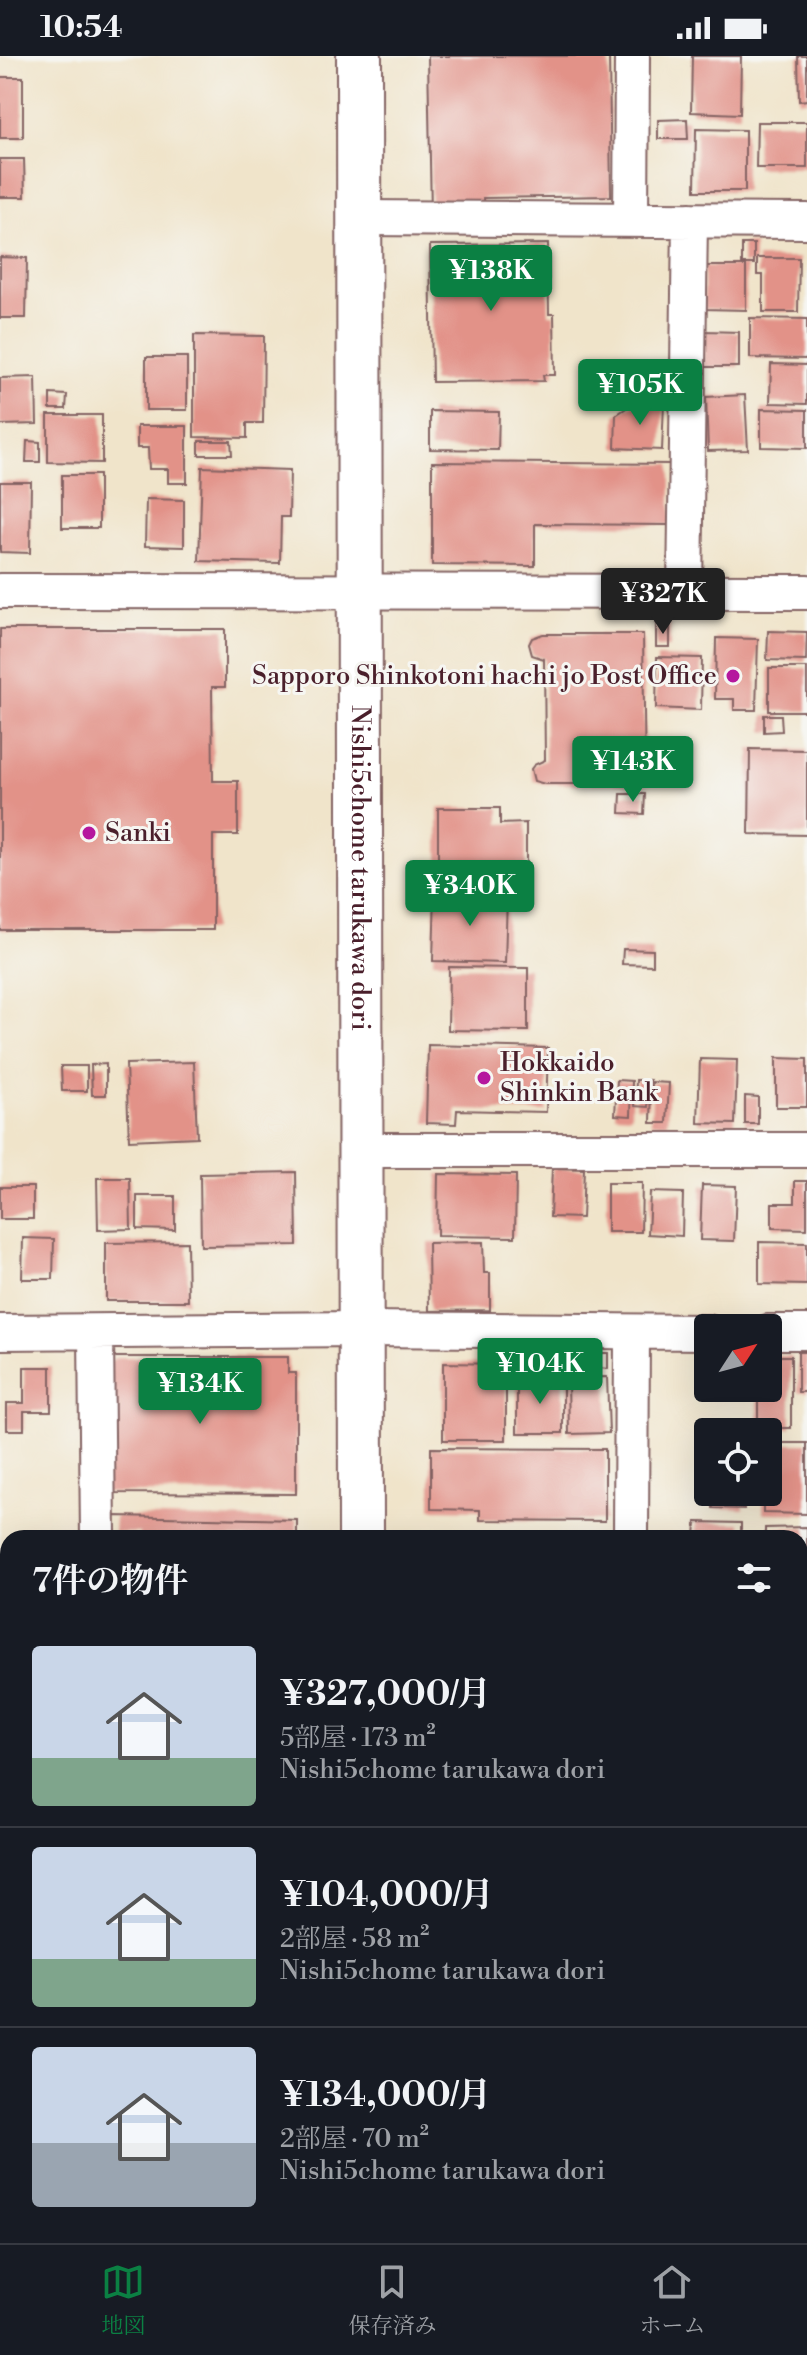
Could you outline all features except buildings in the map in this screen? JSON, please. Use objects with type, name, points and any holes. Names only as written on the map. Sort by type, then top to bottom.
[{"type":"main road","name":"Nishi5chome tarukawa dori","points":[[359,56],[361,1530]]},
{"type":"street","points":[[631,220],[632,56]]},
{"type":"street","points":[[359,218],[807,221]]},
{"type":"street","points":[[685,592],[690,220]]},
{"type":"street","points":[[0,591],[807,592]]},
{"type":"street","points":[[361,1150],[807,1150]]},
{"type":"street","points":[[0,1332],[361,1329],[694,1332]]},
{"type":"street","points":[[96,1332],[98,1530]]},
{"type":"street","points":[[631,1530],[632,1332]]},
{"type":"street","points":[[782,1332],[807,1332]]},
{"type":"place","name":"Sapporo Shinkotoni hachi jo Post Office","points":[[733,676]]},
{"type":"place","name":"Sanki","points":[[89,833]]},
{"type":"place","name":"Hokkaido Shinkin Bank","points":[[484,1078]]}]
